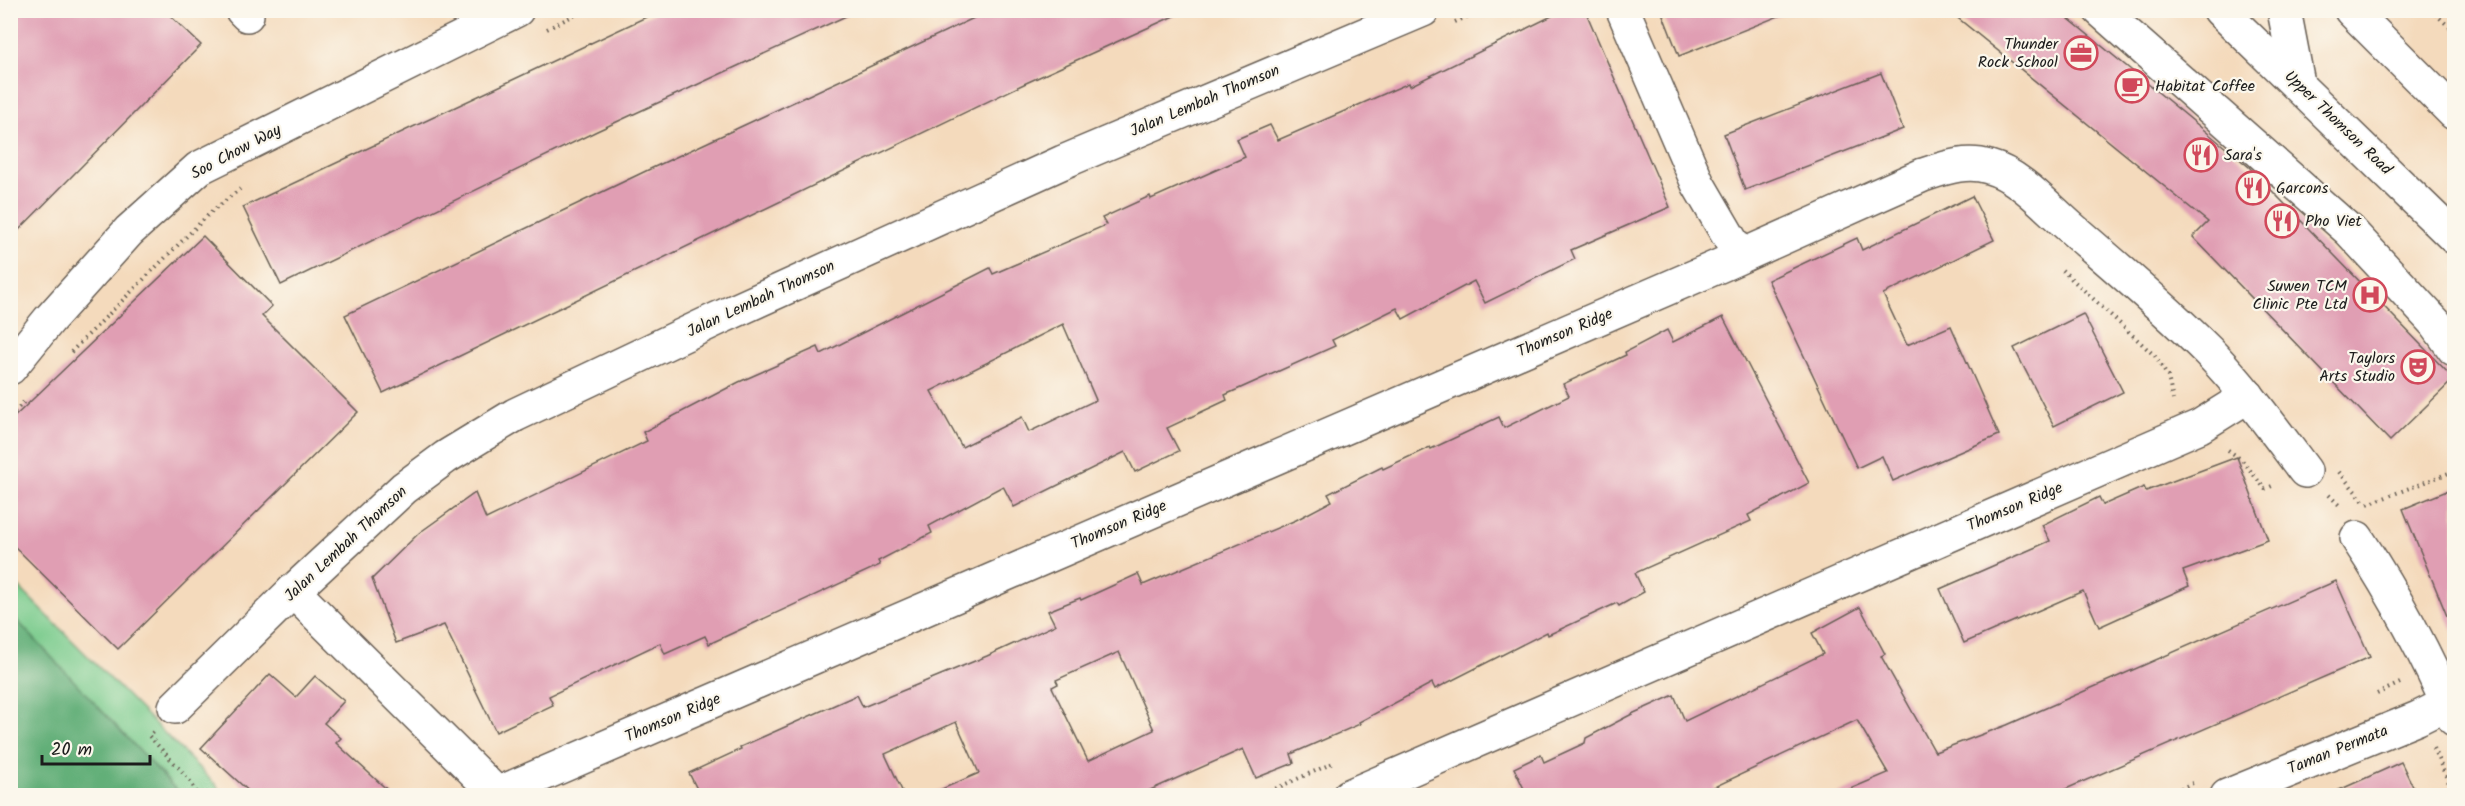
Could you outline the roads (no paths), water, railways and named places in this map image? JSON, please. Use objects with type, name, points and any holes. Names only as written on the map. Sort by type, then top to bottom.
[{"type":"street","name":"Soo Chow Way","points":[[10,368],[49,320],[129,231],[199,168],[517,10]]},
{"type":"street","name":"Jalan Lembah Thomson","points":[[175,707],[293,591],[404,488],[446,457],[515,415],[717,319],[1063,162],[1423,10]]},
{"type":"street","points":[[1623,10],[1698,184],[1740,256]]},
{"type":"street","points":[[2100,10],[2350,231],[2436,324],[2454,349]]},
{"type":"street","name":"Upper Thomson Road","points":[[2220,10],[2298,83],[2454,237]]},
{"type":"street","points":[[2284,10],[2298,83]]},
{"type":"street","points":[[2351,10],[2454,113]]},
{"type":"street","name":"Thomson Ridge","points":[[293,591],[498,795],[1923,175],[1949,166],[1972,163],[1991,167],[2009,176],[2160,305],[2209,352],[2248,396],[2305,471]]},
{"type":"street","name":"Thomson Ridge","points":[[1348,795],[2200,426],[2248,396]]},
{"type":"street","name":"Taman Permata","points":[[2227,795],[2418,718],[2451,711],[2422,646],[2352,525]]},
{"type":"place","name":"Thunder Rock School","points":[[2081,53]]},
{"type":"place","name":"Habitat Coffee","points":[[2132,86]]},
{"type":"place","name":"Sara's","points":[[2201,155]]},
{"type":"place","name":"Garcons","points":[[2253,188]]},
{"type":"place","name":"Pho Viet","points":[[2282,221]]},
{"type":"place","name":"Suwen TCM Clinic Pte Ltd","points":[[2370,295]]},
{"type":"place","name":"Taylors Arts Studio","points":[[2418,367]]}]
